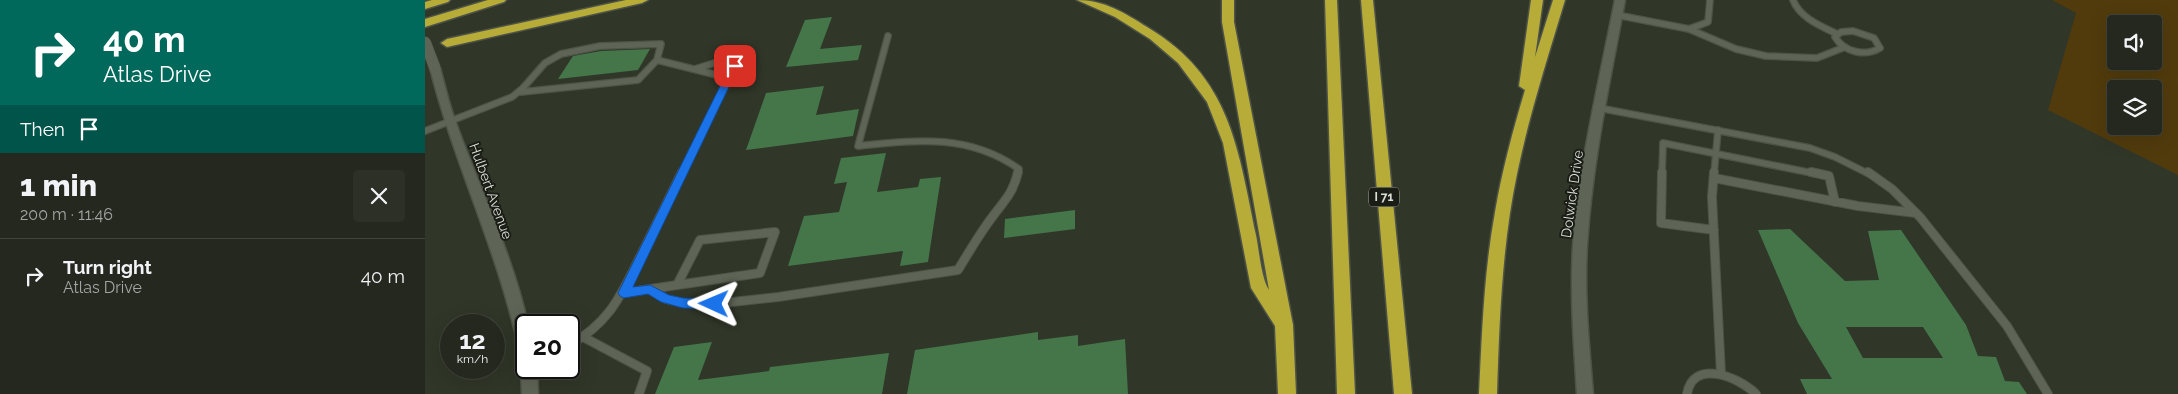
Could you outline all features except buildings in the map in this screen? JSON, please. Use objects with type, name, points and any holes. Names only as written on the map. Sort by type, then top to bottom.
[{"type":"highway","points":[[425,6],[444,0]]},
{"type":"highway","points":[[425,23],[500,0]]},
{"type":"highway","points":[[425,49],[601,0]]},
{"type":"highway","points":[[447,43],[642,0]]},
{"type":"highway","points":[[1083,0],[1119,15],[1154,36],[1183,60],[1214,102],[1230,143],[1259,288],[1284,325]]},
{"type":"highway","points":[[1228,0],[1228,22],[1284,325],[1287,394]]},
{"type":"highway","points":[[1331,0],[1345,394]]},
{"type":"highway","name":"I 71","points":[[1367,0],[1403,394]]},
{"type":"highway","points":[[1520,127],[1537,0]]},
{"type":"highway","points":[[1488,394],[1491,313],[1506,188],[1520,127],[1559,0]]},
{"type":"main road","name":"Dolwick Drive","points":[[1585,394],[1580,247],[1599,108],[1620,0]]},
{"type":"main road","name":"Hulbert Avenue","points":[[425,42],[435,68],[450,121],[498,251],[518,314]]},
{"type":"main road","points":[[529,379],[530,394]]},
{"type":"lane","points":[[1689,29],[1708,22],[1710,0]]},
{"type":"lane","points":[[1793,0],[1794,5],[1808,18],[1837,34],[1846,31],[1868,34],[1878,41],[1880,48],[1867,53],[1845,47],[1836,40],[1837,34]]},
{"type":"lane","points":[[1617,15],[1689,29],[1736,49],[1766,56],[1817,58],[1845,47]]},
{"type":"lane","points":[[650,290],[666,299],[683,303],[714,304],[778,297],[958,270],[993,216],[1005,204],[1019,169],[1008,159],[981,147],[919,140],[858,146],[888,36]]},
{"type":"lane","points":[[425,131],[521,92],[638,80],[657,60],[661,44],[578,49],[548,60],[521,92]]},
{"type":"lane","points":[[580,340],[585,338],[608,317],[624,293],[740,55],[693,69]]},
{"type":"lane","points":[[657,60],[729,78]]},
{"type":"lane","points":[[1599,108],[1810,148],[1864,170],[1892,189],[1916,213],[2007,326],[2048,394]]},
{"type":"lane","points":[[1718,130],[1712,197],[1721,374]]},
{"type":"lane","points":[[1714,230],[1661,223],[1663,143],[1829,176],[1835,202]]},
{"type":"lane","points":[[1714,178],[1835,202],[1916,213]]},
{"type":"lane","points":[[624,293],[650,290],[677,286],[760,273],[775,232],[700,240],[677,286]]},
{"type":"lane","points":[[585,338],[647,372],[639,394]]},
{"type":"lane","points":[[1687,394],[1691,382],[1698,376],[1709,373],[1721,374],[1744,383],[1756,394]]},
{"type":"shaded area","points":[[2052,0],[2178,0],[2178,175],[2048,110],[2076,13]]},
{"type":"route","points":[[714,304],[683,303],[666,299],[650,290],[624,293],[735,66]]}]
